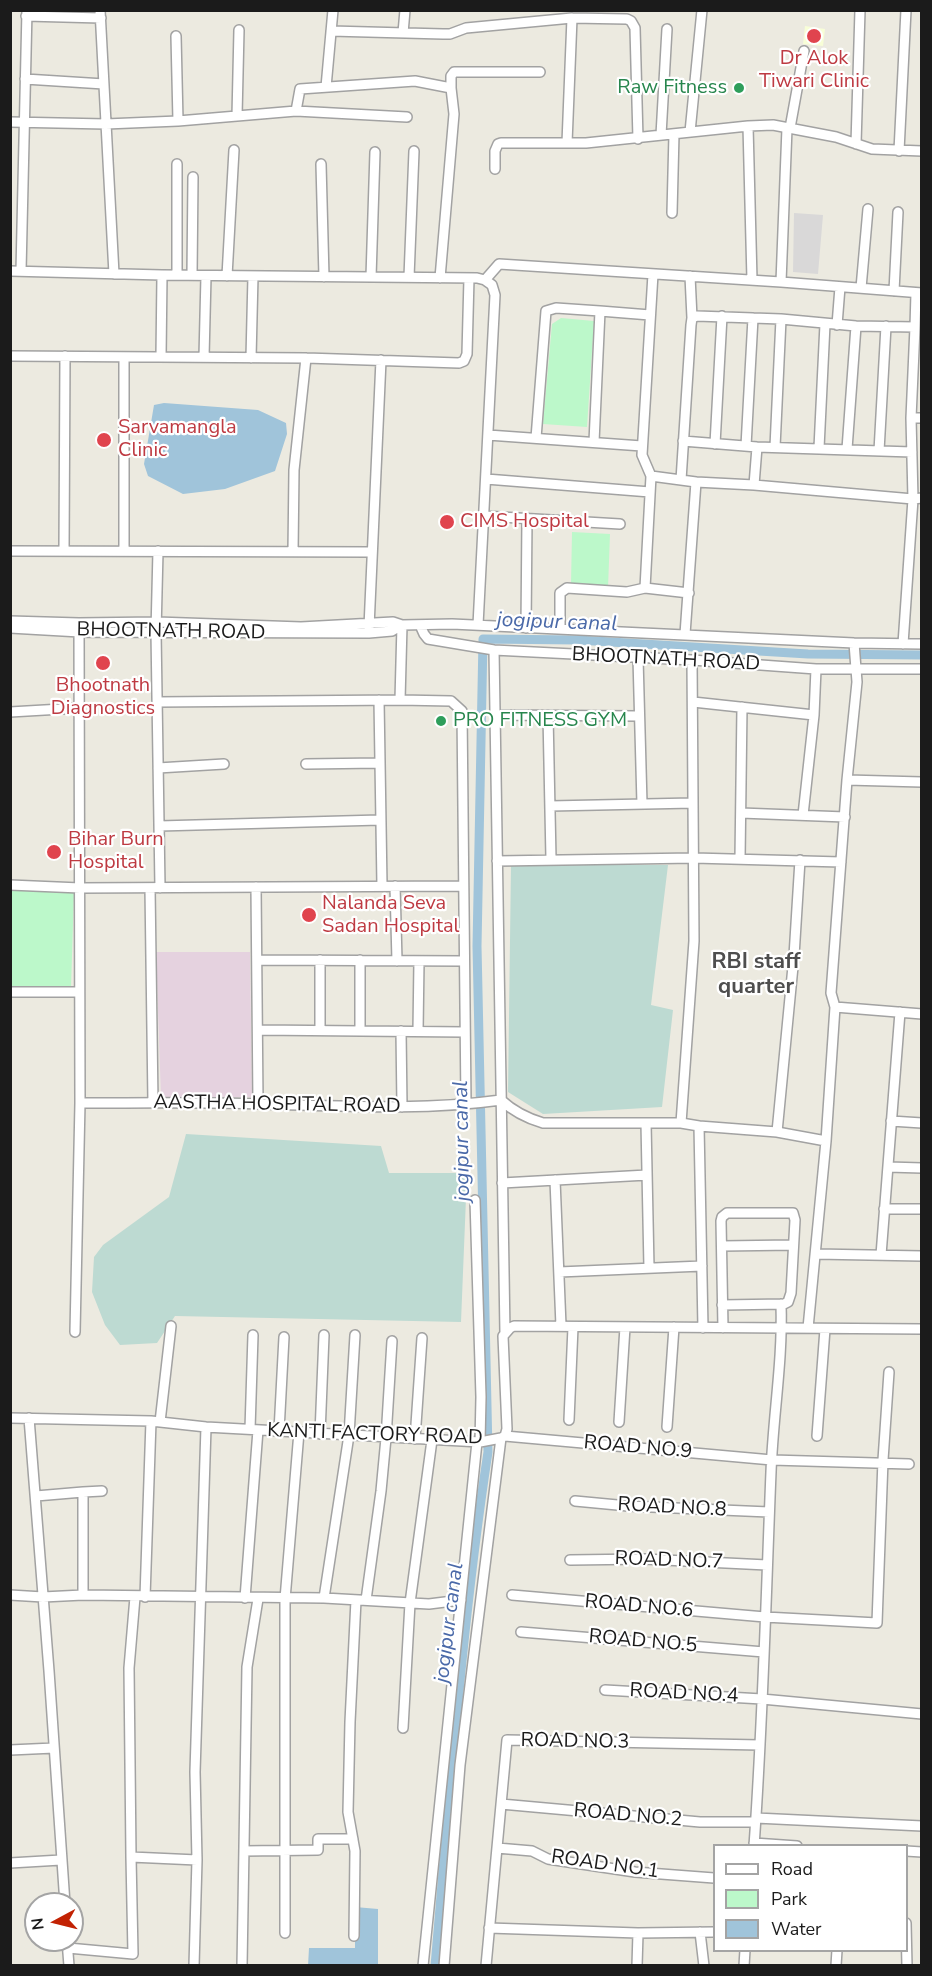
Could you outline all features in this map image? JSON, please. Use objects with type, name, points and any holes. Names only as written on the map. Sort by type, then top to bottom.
[{"type":"street","points":[[326,87],[333,10]]},
{"type":"street","points":[[403,33],[405,10]]},
{"type":"street","points":[[690,132],[702,10]]},
{"type":"street","points":[[856,144],[860,10]]},
{"type":"street","points":[[899,151],[906,10]]},
{"type":"street","points":[[21,272],[26,14],[100,14],[114,274]]},
{"type":"street","points":[[331,31],[450,34],[466,28],[572,18],[627,19],[634,24],[638,138]]},
{"type":"street","points":[[567,143],[572,18]]},
{"type":"street","points":[[661,135],[667,29]]},
{"type":"street","points":[[237,116],[239,30]]},
{"type":"street","points":[[176,36],[178,121]]},
{"type":"street","points":[[782,282],[788,128],[804,51]]},
{"type":"street","points":[[440,278],[454,114],[450,76],[454,72],[540,72]]},
{"type":"street","points":[[25,79],[104,84]]},
{"type":"street","points":[[296,111],[300,89],[415,81],[451,88]]},
{"type":"street","points":[[10,122],[24,119],[106,124],[178,121],[296,111],[407,117]]},
{"type":"street","points":[[495,169],[495,152],[498,144],[501,143],[567,143],[748,126],[773,125],[836,136],[872,149],[921,151]]},
{"type":"street","points":[[748,126],[753,280]]},
{"type":"street","points":[[672,213],[674,134]]},
{"type":"street","points":[[228,276],[234,150]]},
{"type":"street","points":[[409,277],[414,151]]},
{"type":"street","points":[[371,277],[375,152]]},
{"type":"street","points":[[177,164],[177,275]]},
{"type":"street","points":[[321,164],[324,277]]},
{"type":"street","points":[[192,275],[193,177]]},
{"type":"street","points":[[861,288],[868,209]]},
{"type":"street","points":[[894,291],[898,212]]},
{"type":"street","points":[[485,280],[499,264],[919,293],[915,327],[911,418],[917,498],[903,644]]},
{"type":"street","points":[[10,271],[206,276],[469,278],[485,280],[492,285],[495,295],[478,625]]},
{"type":"street","points":[[645,588],[651,476],[642,455],[642,446],[653,274]]},
{"type":"street","points":[[161,357],[162,275]]},
{"type":"street","points":[[204,357],[206,276]]},
{"type":"street","points":[[250,358],[253,276]]},
{"type":"street","points":[[681,480],[692,318],[690,276]]},
{"type":"street","points":[[10,356],[306,358],[459,363],[464,361],[466,354],[469,278]]},
{"type":"street","points":[[837,325],[840,286]]},
{"type":"street","points":[[536,438],[546,311],[556,308],[650,315]]},
{"type":"street","points":[[594,442],[600,311]]},
{"type":"street","points":[[692,318],[722,316],[837,325],[915,327]]},
{"type":"street","points":[[715,444],[722,316]]},
{"type":"street","points":[[746,446],[753,318]]},
{"type":"street","points":[[775,447],[781,319]]},
{"type":"street","points":[[819,448],[825,324]]},
{"type":"street","points":[[847,449],[856,326]]},
{"type":"street","points":[[879,451],[886,326]]},
{"type":"street","points":[[64,551],[65,357]]},
{"type":"street","points":[[124,357],[124,551]]},
{"type":"street","points":[[293,552],[294,470],[306,358]]},
{"type":"street","points":[[369,628],[381,360]]},
{"type":"street","points":[[911,418],[921,418]]},
{"type":"street","points":[[488,435],[642,446]]},
{"type":"street","points":[[684,441],[757,447],[912,453]]},
{"type":"street","points":[[754,485],[757,447]]},
{"type":"street","points":[[651,476],[696,482],[917,498]]},
{"type":"street","points":[[486,479],[650,492]]},
{"type":"street","points":[[685,634],[696,482]]},
{"type":"street","points":[[484,516],[620,524]]},
{"type":"street","points":[[526,628],[527,518]]},
{"type":"street","points":[[10,551],[372,552]]},
{"type":"street","points":[[153,1103],[155,888],[159,826],[156,633],[158,551]]},
{"type":"street","points":[[560,629],[560,593],[567,588],[627,592],[645,588],[689,593]]},
{"type":"street","name":"BHOOTNATH ROAD","points":[[10,621],[156,633],[369,628]]},
{"type":"street","name":"BHOOTNATH ROAD","points":[[10,628],[80,627],[156,622],[369,628],[392,631],[402,626],[478,625],[685,634],[854,647],[921,644]]},
{"type":"street","name":"BHOOTNATH ROAD","points":[[420,625],[428,639],[490,650],[816,669],[855,667],[921,669]]},
{"type":"street","points":[[400,700],[402,626]]},
{"type":"street","points":[[75,1332],[80,1103],[80,627]]},
{"type":"street","points":[[808,1328],[826,1141],[835,1007],[831,993],[847,780],[857,682],[854,647]]},
{"type":"street","name":"KANTI FACTORY ROAD","points":[[10,1418],[156,1421],[206,1427],[480,1442],[501,1438],[507,1429],[503,1342],[505,1333],[502,1183],[497,1101],[495,715],[490,650]]},
{"type":"street","points":[[638,658],[642,804]]},
{"type":"street","points":[[681,1123],[694,941],[692,660]]},
{"type":"street","points":[[803,815],[814,715],[816,669]]},
{"type":"street","points":[[379,700],[382,886]]},
{"type":"street","points":[[157,702],[451,701],[462,711],[465,1032],[470,1104]]},
{"type":"street","points":[[693,702],[814,715]]},
{"type":"street","points":[[740,859],[741,707]]},
{"type":"street","points":[[10,712],[80,708]]},
{"type":"street","points":[[495,715],[639,716]]},
{"type":"street","points":[[548,716],[551,859]]},
{"type":"street","points":[[306,764],[379,763]]},
{"type":"street","points":[[158,768],[224,764]]},
{"type":"street","points":[[847,780],[921,782]]},
{"type":"street","points":[[550,806],[693,803]]},
{"type":"street","points":[[741,813],[844,817]]},
{"type":"street","points":[[159,826],[380,820]]},
{"type":"street","points":[[497,861],[694,858],[841,862]]},
{"type":"street","points":[[777,1132],[794,956],[800,860]]},
{"type":"street","points":[[10,885],[80,888],[463,886]]},
{"type":"street","points":[[396,886],[398,961]]},
{"type":"street","points":[[256,887],[258,1103]]},
{"type":"street","points":[[257,960],[464,961]]},
{"type":"street","points":[[320,960],[320,1030]]},
{"type":"street","points":[[360,960],[360,1031]]},
{"type":"street","points":[[418,1031],[419,961]]},
{"type":"street","points":[[10,992],[79,992]]},
{"type":"street","points":[[835,1007],[921,1014]]},
{"type":"street","points":[[881,1255],[900,1012]]},
{"type":"street","points":[[258,1030],[465,1032]]},
{"type":"street","points":[[401,1031],[402,1107]]},
{"type":"street","points":[[497,1101],[527,1119],[543,1124],[681,1123],[777,1132],[826,1141]]},
{"type":"street","name":"AASTHA HOSPITAL ROAD","points":[[80,1103],[258,1103],[402,1107],[497,1101]]},
{"type":"street","points":[[891,1121],[921,1123]]},
{"type":"street","points":[[646,1124],[649,1268]]},
{"type":"street","points":[[699,1126],[703,1328]]},
{"type":"street","points":[[888,1167],[921,1168]]},
{"type":"street","points":[[502,1183],[647,1175]]},
{"type":"street","points":[[555,1180],[561,1326]]},
{"type":"street","points":[[423,1965],[480,1442],[481,1397],[475,1200]]},
{"type":"street","points":[[884,1209],[921,1209]]},
{"type":"street","points":[[722,1305],[788,1302],[791,1293],[794,1245],[794,1216],[790,1212],[724,1215],[721,1221],[722,1305],[723,1328]]},
{"type":"street","points":[[722,1246],[794,1245]]},
{"type":"street","points":[[816,1254],[921,1256]]},
{"type":"street","points":[[559,1272],[702,1266]]},
{"type":"street","points":[[754,1844],[772,1460],[782,1329],[781,1304]]},
{"type":"street","points":[[146,1597],[156,1421],[171,1326]]},
{"type":"street","points":[[505,1333],[514,1326],[921,1329]]},
{"type":"street","points":[[569,1420],[573,1327]]},
{"type":"street","points":[[619,1422],[625,1327]]},
{"type":"street","points":[[667,1427],[674,1328]]},
{"type":"street","points":[[817,1436],[825,1329]]},
{"type":"street","points":[[245,1598],[254,1430],[253,1335]]},
{"type":"street","points":[[320,1434],[324,1335]]},
{"type":"street","points":[[324,1598],[349,1435],[355,1335]]},
{"type":"street","points":[[279,1431],[284,1336]]},
{"type":"street","points":[[415,1439],[422,1338]]},
{"type":"street","points":[[366,1600],[387,1438],[392,1341]]},
{"type":"street","points":[[883,1464],[889,1372]]},
{"type":"street","points":[[29,1418],[63,1892]]},
{"type":"street","points":[[194,1965],[197,1860],[195,1772],[206,1427]]},
{"type":"street","points":[[285,1933],[285,1599],[299,1432]]},
{"type":"street","points":[[444,1965],[460,1765],[501,1438]]},
{"type":"street","name":"ROAD NO.9","points":[[501,1438],[772,1460],[909,1464]]},
{"type":"street","points":[[403,1728],[410,1603],[432,1440]]},
{"type":"street","name":"ROAD NO.6","points":[[512,1595],[765,1617],[877,1623],[883,1464]]},
{"type":"street","points":[[36,1496],[102,1491]]},
{"type":"street","points":[[83,1492],[83,1595]]},
{"type":"street","name":"ROAD NO.8","points":[[575,1501],[628,1506],[770,1512]]},
{"type":"street","name":"ROAD NO.7","points":[[570,1560],[644,1559],[767,1565]]},
{"type":"street","points":[[10,1595],[324,1598],[429,1604],[461,1600]]},
{"type":"street","points":[[84,1947],[134,1954],[129,1668],[135,1597]]},
{"type":"street","points":[[242,1965],[247,1667],[258,1599]]},
{"type":"street","points":[[354,1936],[356,1851],[348,1812],[356,1600]]},
{"type":"street","name":"ROAD NO.5","points":[[521,1632],[764,1652]]},
{"type":"street","name":"ROAD NO.4","points":[[605,1690],[762,1699],[921,1714]]},
{"type":"street","name":"ROAD NO.3","points":[[486,1965],[507,1740],[760,1745]]},
{"type":"street","points":[[10,1750],[54,1748]]},
{"type":"street","name":"ROAD NO.2","points":[[501,1804],[700,1822],[756,1820],[921,1826]]},
{"type":"street","points":[[244,1851],[318,1851],[318,1839],[353,1839]]},
{"type":"street","name":"ROAD NO.1","points":[[497,1848],[532,1851],[548,1859],[635,1872],[713,1878]]},
{"type":"street","points":[[131,1857],[197,1860]]},
{"type":"street","points":[[10,1863],[62,1860]]},
{"type":"street","points":[[489,1928],[638,1933],[713,1932]]},
{"type":"street","points":[[700,1932],[704,1965]]},
{"type":"street","points":[[637,1965],[638,1933]]},
{"type":"shaded area","name":"Dr Alok Tiwari Clinic","points":[[805,26],[825,29],[823,46],[803,44]]},
{"type":"shaded area","points":[[794,213],[823,215],[818,274],[793,272]]},
{"type":"shaded area","points":[[511,865],[668,865],[651,1005],[673,1010],[662,1107],[543,1114],[508,1092]]},
{"type":"shaded area","points":[[156,952],[250,952],[252,1097],[161,1098]]},
{"type":"shaded area","points":[[186,1134],[381,1146],[389,1173],[467,1173],[461,1322],[175,1316],[157,1343],[120,1345],[105,1325],[92,1292],[94,1257],[103,1245],[169,1197]]},
{"type":"green space","points":[[561,318],[594,321],[587,427],[543,424],[552,324]]},
{"type":"green space","points":[[572,532],[610,534],[608,588],[571,584]]},
{"type":"green space","points":[[11,890],[74,891],[71,988],[11,988]]},
{"type":"water","points":[[164,403],[258,410],[286,423],[287,434],[275,471],[225,489],[183,494],[148,476],[144,464],[154,405]]},
{"type":"water","points":[[355,1907],[378,1909],[378,1965],[308,1966],[309,1948],[355,1948]]},
{"type":"waterway","name":"jogipur canal","points":[[435,1966],[464,1644],[488,1452],[477,946],[483,639],[578,640],[808,654],[922,655]]},
{"type":"place","name":"Dr Alok Tiwari Clinic","points":[[814,36]]},
{"type":"place","name":"Raw Fitness","points":[[739,88]]},
{"type":"place","name":"Sarvamangla Clinic","points":[[104,440]]},
{"type":"place","name":"CIMS Hospital","points":[[447,522]]},
{"type":"place","name":"Bhootnath Diagnostics","points":[[103,663]]},
{"type":"place","name":"PRO FITNESS GYM","points":[[441,721]]},
{"type":"place","name":"Bihar Burn Hospital","points":[[54,852]]},
{"type":"place","name":"Nalanda Seva Sadan Hospital","points":[[309,915]]},
{"type":"district","name":"RBI staff quarter","points":[[756,976]]}]
